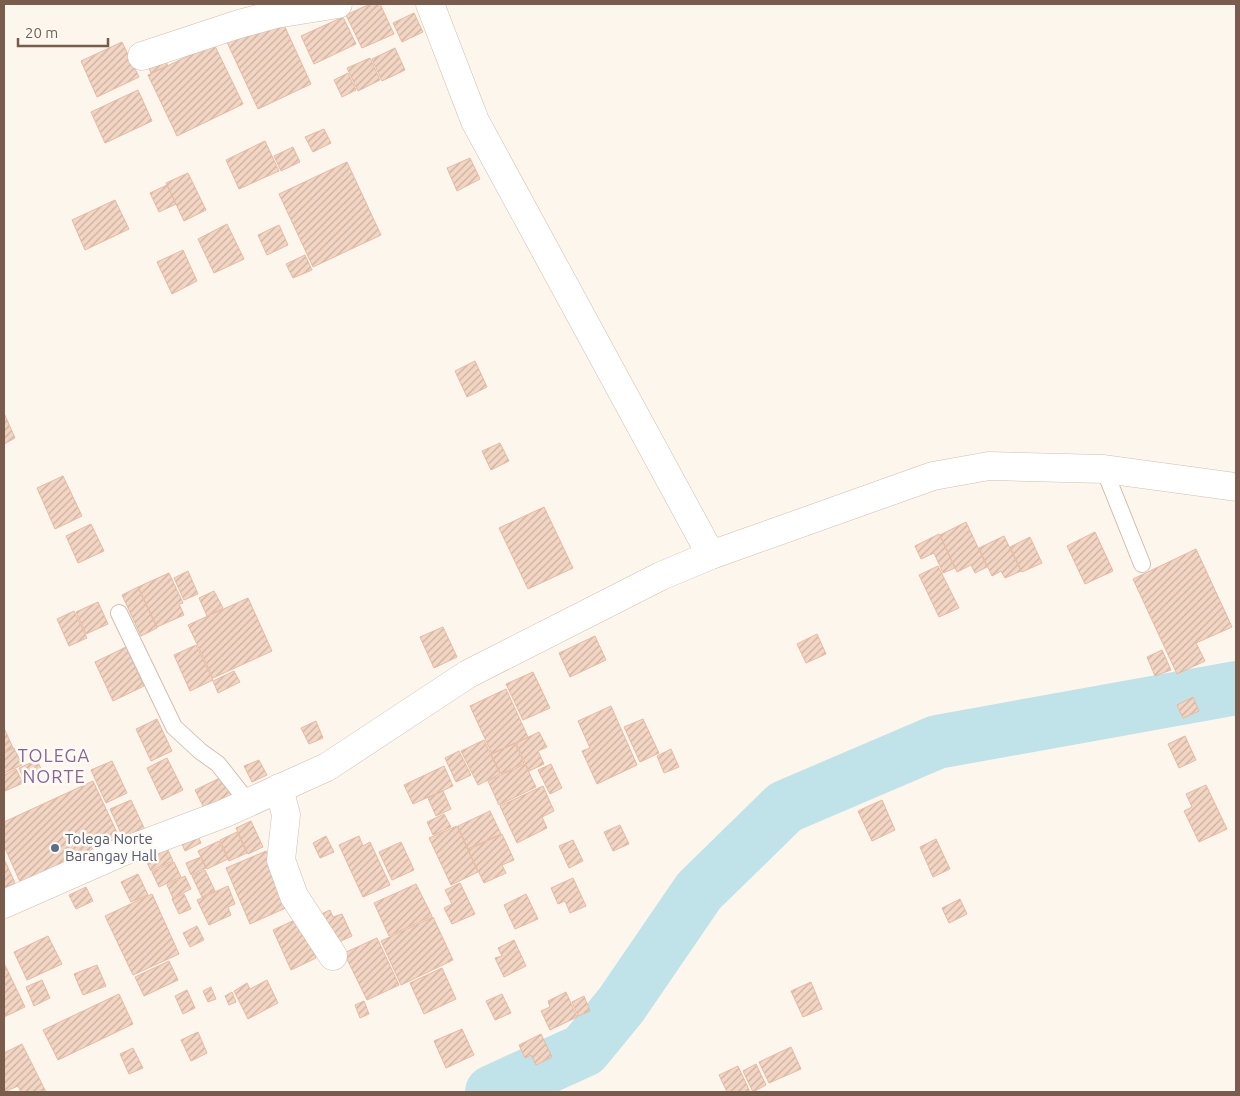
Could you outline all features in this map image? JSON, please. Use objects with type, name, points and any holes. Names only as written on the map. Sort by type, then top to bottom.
[{"type":"street","points":[[142,56],[239,24],[276,14],[338,4]]},
{"type":"street","points":[[430,4],[475,121],[711,555]]},
{"type":"street","points":[[4,904],[122,852],[248,802],[327,767],[468,674],[661,576],[711,555],[933,476],[989,466],[1104,469],[1236,487]]},
{"type":"street","points":[[279,788],[286,816],[281,860],[294,896],[333,956]]},
{"type":"lane","points":[[1104,469],[1142,564]]},
{"type":"lane","points":[[119,613],[174,727],[200,752],[218,764],[248,802]]},
{"type":"building","points":[[370,4],[380,4],[394,34],[362,48],[346,15]]},
{"type":"building","points":[[414,13],[423,32],[402,42],[393,23]]},
{"type":"building","points":[[279,14],[311,84],[258,109],[226,40]]},
{"type":"building","points":[[343,17],[356,44],[314,64],[301,36]]},
{"type":"building","points":[[122,42],[139,77],[97,97],[81,61]]},
{"type":"building","points":[[214,44],[243,104],[177,136],[148,75]]},
{"type":"building","points":[[395,48],[405,70],[382,81],[372,59]]},
{"type":"building","points":[[161,52],[168,66],[151,73],[145,59]]},
{"type":"building","points":[[370,58],[380,80],[358,91],[347,68]]},
{"type":"building","points":[[348,73],[356,90],[342,97],[334,80]]},
{"type":"building","points":[[138,90],[152,121],[105,143],[91,112]]},
{"type":"building","points":[[324,129],[331,143],[313,152],[305,137]]},
{"type":"building","points":[[265,141],[279,171],[239,189],[226,160]]},
{"type":"building","points":[[293,147],[300,162],[281,171],[274,156]]},
{"type":"building","points":[[470,158],[480,179],[457,191],[447,168]]},
{"type":"building","points":[[347,162],[381,235],[313,267],[279,194]]},
{"type":"building","points":[[188,173],[206,210],[184,221],[166,183]]},
{"type":"building","points":[[167,185],[176,204],[159,212],[150,193]]},
{"type":"building","points":[[115,200],[129,229],[85,250],[72,220]]},
{"type":"building","points":[[227,224],[244,259],[214,273],[198,239]]},
{"type":"building","points":[[279,225],[288,245],[267,255],[258,235]]},
{"type":"building","points":[[183,250],[197,281],[172,294],[157,262]]},
{"type":"building","points":[[305,255],[312,270],[293,278],[286,264]]},
{"type":"building","points":[[475,361],[487,387],[467,397],[455,371]]},
{"type":"building","points":[[4,413],[15,438],[4,444]]},
{"type":"building","points":[[500,443],[509,461],[491,470],[482,451]]},
{"type":"building","points":[[63,476],[82,516],[55,529],[37,488]]},
{"type":"building","points":[[544,507],[573,568],[528,589],[499,528]]},
{"type":"building","points":[[966,522],[987,567],[975,573],[971,565],[957,572],[940,535]]},
{"type":"building","points":[[91,524],[104,551],[78,563],[66,536]]},
{"type":"building","points":[[1095,532],[1113,571],[1085,584],[1067,546]]},
{"type":"building","points":[[939,534],[955,568],[943,573],[934,553],[921,559],[915,546]]},
{"type":"building","points":[[1004,536],[1021,571],[1005,578],[1001,571],[992,576],[979,548]]},
{"type":"building","points":[[1030,537],[1042,563],[1022,572],[1010,547]]},
{"type":"building","points":[[1196,549],[1232,627],[1196,643],[1205,661],[1177,674],[1133,579]]},
{"type":"building","points":[[938,566],[959,608],[939,617],[919,575]]},
{"type":"building","points":[[188,571],[198,594],[184,600],[174,578]]},
{"type":"building","points":[[169,573],[183,603],[179,604],[184,615],[157,627],[138,587]]},
{"type":"building","points":[[138,587],[157,628],[141,636],[122,595]]},
{"type":"building","points":[[214,591],[223,608],[207,616],[199,598]]},
{"type":"building","points":[[248,598],[272,651],[213,678],[188,625]]},
{"type":"building","points":[[98,602],[108,624],[86,634],[76,612]]},
{"type":"building","points":[[74,611],[87,638],[69,646],[57,619]]},
{"type":"building","points":[[443,627],[457,657],[434,668],[420,637]]},
{"type":"building","points":[[817,634],[826,654],[806,663],[797,644]]},
{"type":"building","points":[[595,636],[606,660],[570,677],[559,653]]},
{"type":"building","points":[[196,645],[213,680],[190,691],[174,655]]},
{"type":"building","points":[[126,647],[144,686],[113,701],[95,662]]},
{"type":"building","points":[[1162,650],[1171,670],[1155,676],[1147,657]]},
{"type":"building","points":[[234,671],[240,682],[218,693],[213,681]]},
{"type":"building","points":[[533,672],[550,708],[523,720],[506,684]]},
{"type":"building","points":[[506,689],[528,737],[492,754],[470,706]]},
{"type":"building","points":[[1193,697],[1199,711],[1183,718],[1177,705]]},
{"type":"building","points":[[611,706],[637,765],[597,784],[582,751],[590,748],[578,721]]},
{"type":"building","points":[[157,719],[172,751],[151,761],[136,729]]},
{"type":"building","points":[[643,719],[659,753],[640,762],[624,727]]},
{"type":"building","points":[[316,721],[323,738],[309,744],[301,728]]},
{"type":"building","points":[[4,728],[13,748],[4,752]]},
{"type":"building","points":[[539,732],[547,747],[538,751],[544,764],[529,771],[516,743]]},
{"type":"building","points":[[1185,736],[1196,760],[1179,768],[1168,744]]},
{"type":"building","points":[[484,740],[500,774],[478,785],[461,751]]},
{"type":"building","points":[[515,743],[524,763],[501,774],[491,754]]},
{"type":"building","points":[[14,748],[22,765],[4,773],[4,753]]},
{"type":"building","points":[[671,749],[679,767],[664,773],[657,756]]},
{"type":"building","points":[[459,751],[471,775],[456,782],[445,758]]},
{"type":"building","points":[[167,758],[183,790],[162,800],[147,768]]},
{"type":"building","points":[[37,760],[43,773],[25,782],[19,768]]},
{"type":"building","points":[[259,760],[267,775],[252,782],[244,766]]},
{"type":"building","points":[[112,761],[127,793],[106,803],[91,770]]},
{"type":"building","points":[[525,764],[536,787],[499,805],[488,781]]},
{"type":"building","points":[[551,764],[562,788],[550,794],[538,770]]},
{"type":"building","points":[[444,766],[453,786],[413,804],[404,785]]},
{"type":"building","points":[[16,769],[23,783],[5,791],[4,775]]},
{"type":"building","points":[[222,777],[233,799],[206,812],[195,790]]},
{"type":"building","points":[[93,781],[120,839],[21,884],[4,846],[4,822]]},
{"type":"building","points":[[1206,785],[1227,829],[1199,842],[1184,811],[1192,807],[1186,794]]},
{"type":"building","points":[[543,786],[554,811],[542,817],[547,828],[517,843],[500,806]]},
{"type":"building","points":[[443,791],[451,809],[436,816],[428,798]]},
{"type":"building","points":[[131,800],[146,832],[125,842],[110,809]]},
{"type":"building","points":[[882,800],[895,830],[872,841],[858,811]]},
{"type":"building","points":[[490,811],[501,834],[468,849],[458,826]]},
{"type":"building","points":[[444,814],[451,827],[433,835],[427,822]]},
{"type":"building","points":[[251,821],[263,847],[248,854],[236,828]]},
{"type":"building","points":[[620,825],[629,844],[613,851],[604,832]]},
{"type":"building","points":[[457,826],[478,872],[451,885],[429,838]]},
{"type":"building","points":[[195,830],[201,843],[185,851],[179,837]]},
{"type":"building","points":[[237,832],[247,853],[229,861],[220,840]]},
{"type":"building","points":[[502,834],[514,860],[502,865],[506,873],[484,883],[468,850]]},
{"type":"building","points":[[326,836],[334,852],[320,858],[313,843]]},
{"type":"building","points":[[359,836],[363,846],[370,842],[390,885],[363,897],[339,845]]},
{"type":"building","points":[[936,839],[950,869],[933,877],[920,847]]},
{"type":"building","points":[[573,840],[583,861],[569,868],[559,846]]},
{"type":"building","points":[[219,841],[228,859],[207,869],[198,851]]},
{"type":"building","points":[[401,842],[414,870],[392,880],[379,852]]},
{"type":"building","points":[[166,846],[173,861],[151,871],[144,856]]},
{"type":"building","points":[[266,851],[290,906],[250,924],[226,868]]},
{"type":"building","points":[[201,857],[206,868],[191,875],[186,863]]},
{"type":"building","points":[[4,862],[15,883],[4,888]]},
{"type":"building","points":[[174,862],[181,877],[159,887],[152,872]]},
{"type":"building","points":[[205,870],[215,891],[202,897],[192,876]]},
{"type":"building","points":[[138,874],[148,895],[131,902],[121,882]]},
{"type":"building","points":[[185,876],[191,889],[173,898],[167,885]]},
{"type":"building","points":[[573,878],[586,906],[570,913],[565,901],[558,904],[551,888]]},
{"type":"building","points":[[460,883],[475,914],[452,924],[444,908],[452,904],[445,890]]},
{"type":"building","points":[[416,884],[432,916],[389,936],[374,903]]},
{"type":"building","points":[[228,886],[235,904],[228,907],[231,915],[209,925],[197,900]]},
{"type":"building","points":[[86,887],[93,901],[76,909],[69,895]]},
{"type":"building","points":[[152,894],[179,954],[133,975],[105,916]]},
{"type":"building","points":[[184,894],[191,909],[179,914],[172,899]]},
{"type":"building","points":[[526,894],[538,919],[515,929],[504,905]]},
{"type":"building","points":[[960,899],[967,914],[949,923],[942,908]]},
{"type":"building","points":[[330,910],[333,917],[342,914],[352,936],[332,945],[319,915]]},
{"type":"building","points":[[433,917],[453,960],[401,985],[381,941]]},
{"type":"building","points":[[297,919],[316,958],[291,970],[273,930]]},
{"type":"building","points":[[197,926],[204,940],[190,947],[183,933]]},
{"type":"building","points":[[48,936],[62,964],[27,980],[14,952]]},
{"type":"building","points":[[377,938],[399,985],[367,1000],[344,953]]},
{"type":"building","points":[[514,940],[526,966],[504,977],[495,958],[502,956],[498,948]]},
{"type":"building","points":[[169,961],[178,980],[144,996],[135,977]]},
{"type":"building","points":[[4,963],[25,1007],[4,1017]]},
{"type":"building","points":[[97,965],[106,986],[83,995],[74,974]]},
{"type":"building","points":[[442,968],[456,999],[424,1014],[410,983]]},
{"type":"building","points":[[42,980],[50,998],[34,1006],[26,987]]},
{"type":"building","points":[[267,980],[278,1003],[248,1019],[234,991],[247,983],[250,989]]},
{"type":"building","points":[[811,982],[822,1009],[803,1017],[791,991]]},
{"type":"building","points":[[211,987],[216,999],[208,1002],[203,991]]},
{"type":"building","points":[[187,990],[195,1008],[183,1014],[175,996]]},
{"type":"building","points":[[232,992],[236,1002],[229,1005],[225,996]]},
{"type":"building","points":[[566,992],[577,1017],[550,1030],[541,1011],[550,1007],[548,1001]]},
{"type":"building","points":[[119,994],[133,1024],[58,1060],[43,1030]]},
{"type":"building","points":[[502,994],[511,1013],[495,1020],[486,1001]]},
{"type":"building","points":[[584,996],[590,1011],[578,1016],[572,1002]]},
{"type":"building","points":[[364,1001],[369,1014],[360,1018],[355,1005]]},
{"type":"building","points":[[462,1029],[474,1055],[446,1068],[434,1041]]},
{"type":"building","points":[[198,1032],[207,1053],[191,1061],[181,1040]]},
{"type":"building","points":[[541,1034],[552,1057],[536,1065],[531,1055],[525,1058],[519,1045]]},
{"type":"building","points":[[22,1044],[46,1092],[21,1092],[18,1086],[4,1092],[4,1053]]},
{"type":"building","points":[[791,1047],[801,1069],[769,1083],[759,1062]]},
{"type":"building","points":[[133,1048],[143,1068],[129,1074],[120,1054]]},
{"type":"building","points":[[756,1064],[766,1085],[753,1092],[743,1071]]},
{"type":"building","points":[[738,1066],[750,1092],[727,1092],[719,1075]]},
{"type":"waterway","points":[[492,1092],[584,1050],[621,1005],[699,891],[785,807],[937,742],[1236,688]]},
{"type":"place","name":"Tolega Norte Barangay Hall","points":[[55,848]]},
{"type":"district","name":"TOLEGA NORTE","points":[[54,766]]}]
